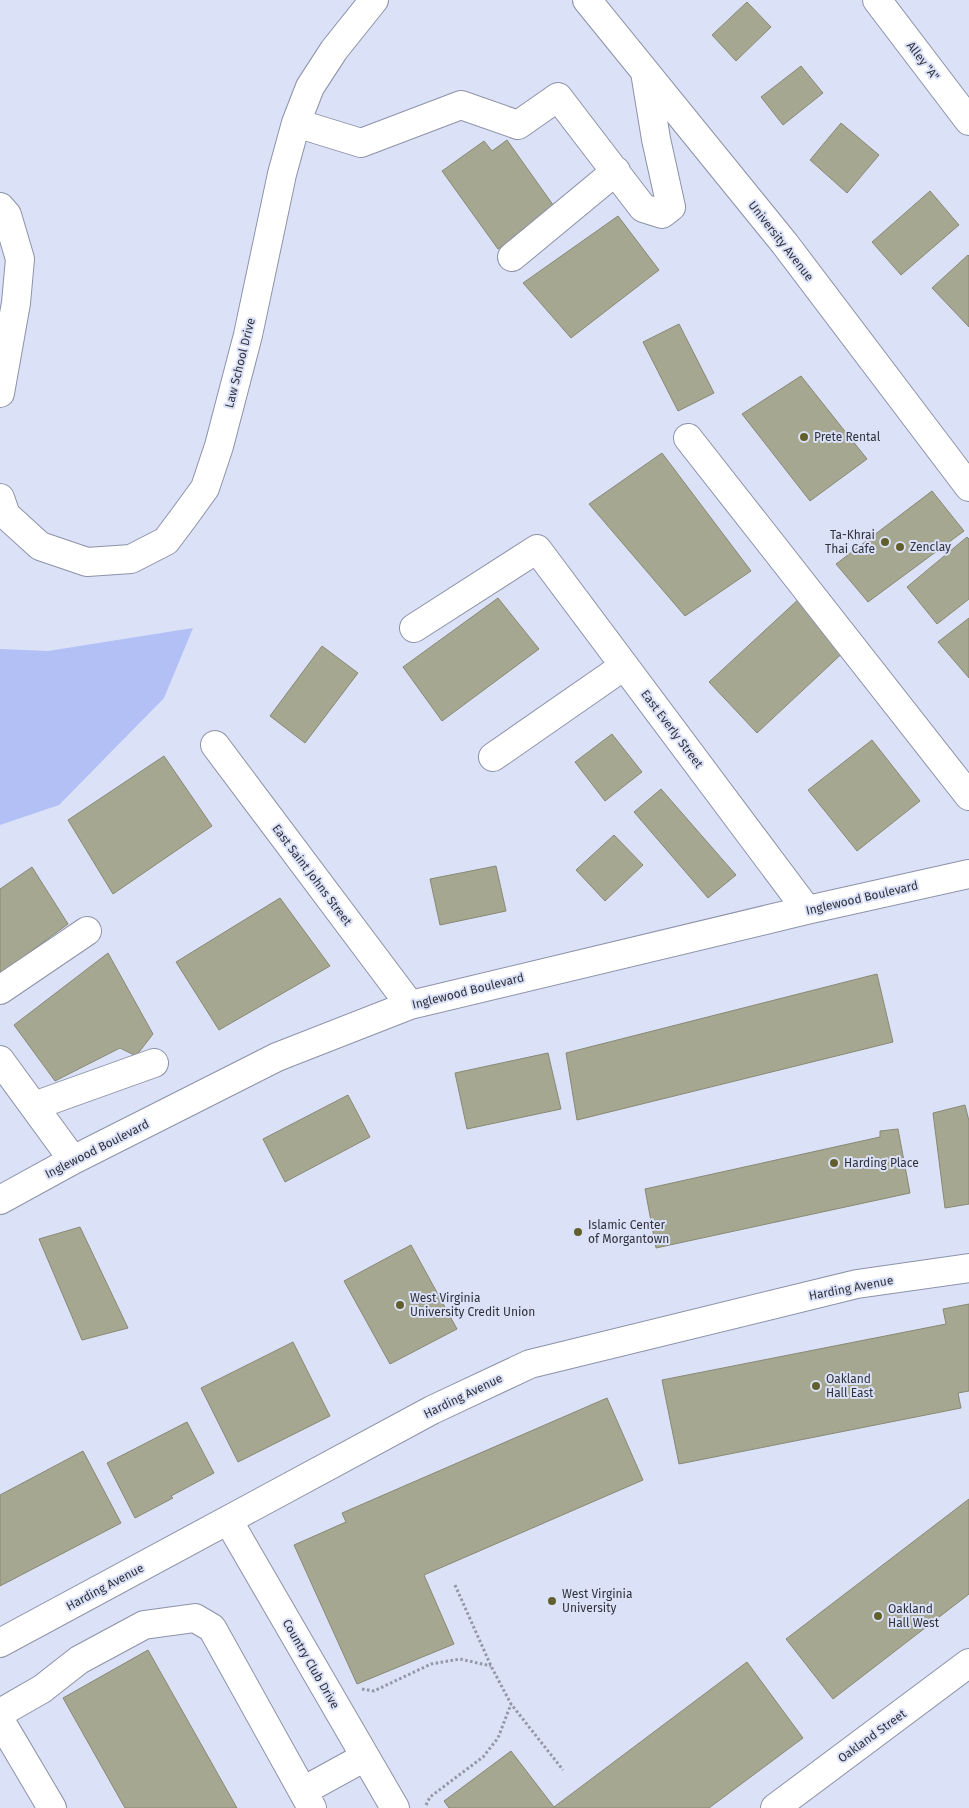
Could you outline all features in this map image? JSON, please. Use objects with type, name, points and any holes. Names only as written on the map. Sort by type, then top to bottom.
[{"type":"street","name":"Law School Drive","points":[[0,498],[6,515],[40,546],[86,562],[131,559],[166,541],[205,488],[219,446],[248,335],[282,174],[296,123],[310,87],[334,50],[374,0]]},
{"type":"street","name":"University Avenue","points":[[587,0],[784,244],[969,487]]},
{"type":"street","name":"Alley \"A\"","points":[[877,0],[969,121]]},
{"type":"street","points":[[296,123],[361,143],[461,105],[518,125],[558,97],[644,208],[662,214],[671,207],[656,139],[644,70]]},
{"type":"street","points":[[512,256],[616,171]]},
{"type":"street","points":[[0,207],[7,215],[20,259],[16,303],[0,393]]},
{"type":"street","points":[[688,438],[969,796]]},
{"type":"street","name":"East Everly Street","points":[[414,628],[537,549],[808,910]]},
{"type":"street","points":[[493,757],[624,666]]},
{"type":"street","name":"East Saint Johns Street","points":[[215,745],[410,1005]]},
{"type":"street","name":"Inglewood Boulevard","points":[[0,1200],[73,1160],[277,1058],[410,1005],[808,910],[969,874]]},
{"type":"street","points":[[0,990],[87,931]]},
{"type":"street","points":[[34,1106],[154,1063]]},
{"type":"street","points":[[2,1066],[73,1160]]},
{"type":"street","name":"Harding Avenue","points":[[0,1643],[432,1410],[530,1364],[857,1284],[969,1268]]},
{"type":"street","name":"Country Club Drive","points":[[228,1520],[395,1808]]},
{"type":"street","points":[[0,1713],[42,1689],[79,1660],[144,1625],[194,1618],[212,1628],[307,1800],[365,1757]]},
{"type":"street","name":"Oakland Street","points":[[783,1805],[969,1663]]},
{"type":"street","points":[[0,1720],[52,1808]]},
{"type":"path","points":[[455,1585],[510,1704],[563,1770]]},
{"type":"path","points":[[360,1689],[374,1690],[431,1664],[441,1662],[460,1659],[491,1666]]},
{"type":"path","points":[[425,1808],[430,1797],[483,1757],[498,1738],[510,1704]]},
{"type":"shaded area","points":[[193,628],[164,698],[59,805],[0,825],[0,649],[48,651]]},
{"type":"building","points":[[747,2],[771,27],[736,61],[712,35]]},
{"type":"building","points":[[801,66],[823,93],[783,125],[761,97]]},
{"type":"building","points":[[841,123],[879,155],[847,193],[810,160]]},
{"type":"building","points":[[507,140],[556,209],[498,249],[442,171],[484,141],[492,151]]},
{"type":"building","points":[[930,191],[959,225],[901,275],[872,242]]},
{"type":"building","points":[[618,216],[659,270],[571,338],[523,283]]},
{"type":"building","points":[[969,256],[969,327],[932,288]]},
{"type":"building","points":[[679,324],[714,393],[678,411],[643,342]]},
{"type":"building","name":"Prete Rental","points":[[801,376],[867,459],[810,501],[742,414]]},
{"type":"building","points":[[662,453],[751,571],[685,616],[589,504]]},
{"type":"building","name":"Zenclay","points":[[932,491],[964,531],[868,602],[836,564]]},
{"type":"building","points":[[967,537],[969,539],[969,599],[937,624],[907,587]]},
{"type":"building","points":[[801,597],[849,647],[757,733],[709,682]]},
{"type":"building","points":[[498,598],[539,649],[442,721],[403,667]]},
{"type":"building","points":[[969,618],[969,678],[938,642]]},
{"type":"building","points":[[322,646],[358,673],[305,743],[270,716]]},
{"type":"building","points":[[612,734],[642,772],[605,801],[575,762]]},
{"type":"building","points":[[872,740],[920,801],[857,851],[808,790]]},
{"type":"building","points":[[164,756],[212,826],[113,894],[68,820]]},
{"type":"building","points":[[661,789],[736,875],[708,898],[634,812]]},
{"type":"building","points":[[614,835],[643,865],[605,901],[576,870]]},
{"type":"building","points":[[496,866],[506,911],[440,925],[430,879]]},
{"type":"building","points":[[32,867],[68,924],[0,974],[0,889]]},
{"type":"building","points":[[280,898],[330,966],[219,1030],[176,962]]},
{"type":"building","points":[[108,953],[153,1034],[136,1056],[120,1048],[55,1081],[14,1025]]},
{"type":"building","points":[[877,974],[893,1042],[577,1120],[566,1053]]},
{"type":"building","points":[[548,1053],[561,1109],[467,1129],[455,1073]]},
{"type":"building","points":[[348,1095],[370,1137],[285,1182],[263,1139]]},
{"type":"building","points":[[965,1105],[969,1121],[969,1204],[945,1208],[933,1113]]},
{"type":"building","name":"Harding Place","points":[[898,1129],[910,1193],[656,1248],[645,1189],[880,1137],[880,1131]]},
{"type":"building","points":[[80,1227],[128,1328],[82,1340],[39,1239]]},
{"type":"building","name":"West Virginia University Credit Union","points":[[411,1245],[457,1329],[390,1364],[344,1281]]},
{"type":"building","name":"Oakland Hall East","points":[[969,1304],[969,1391],[958,1393],[961,1408],[679,1464],[662,1380],[946,1324],[943,1309]]},
{"type":"building","points":[[293,1342],[330,1416],[238,1462],[201,1388]]},
{"type":"building","points":[[607,1398],[643,1480],[424,1575],[454,1644],[357,1684],[294,1545],[346,1522],[342,1513]]},
{"type":"building","points":[[187,1422],[214,1473],[135,1518],[107,1463]]},
{"type":"building","points":[[83,1451],[121,1523],[0,1586],[0,1495]]},
{"type":"building","name":"Oakland Hall West","points":[[969,1499],[969,1594],[833,1699],[786,1639]]},
{"type":"building","points":[[148,1650],[237,1808],[125,1808],[63,1698]]},
{"type":"building","points":[[747,1662],[803,1738],[709,1808],[449,1808],[444,1801],[511,1751],[554,1807]]},
{"type":"place","name":"Prete Rental","points":[[804,437]]},
{"type":"place","name":"Ta-Khrai Thai Cafe","points":[[885,542]]},
{"type":"place","name":"Zenclay","points":[[900,547]]},
{"type":"place","name":"Harding Place","points":[[834,1163]]},
{"type":"place","name":"Islamic Center of Morgantown","points":[[578,1232]]},
{"type":"place","name":"West Virginia University Credit Union","points":[[400,1305]]},
{"type":"place","name":"Oakland Hall East","points":[[816,1386]]},
{"type":"place","name":"West Virginia University","points":[[552,1601]]},
{"type":"place","name":"Oakland Hall West","points":[[878,1616]]}]
